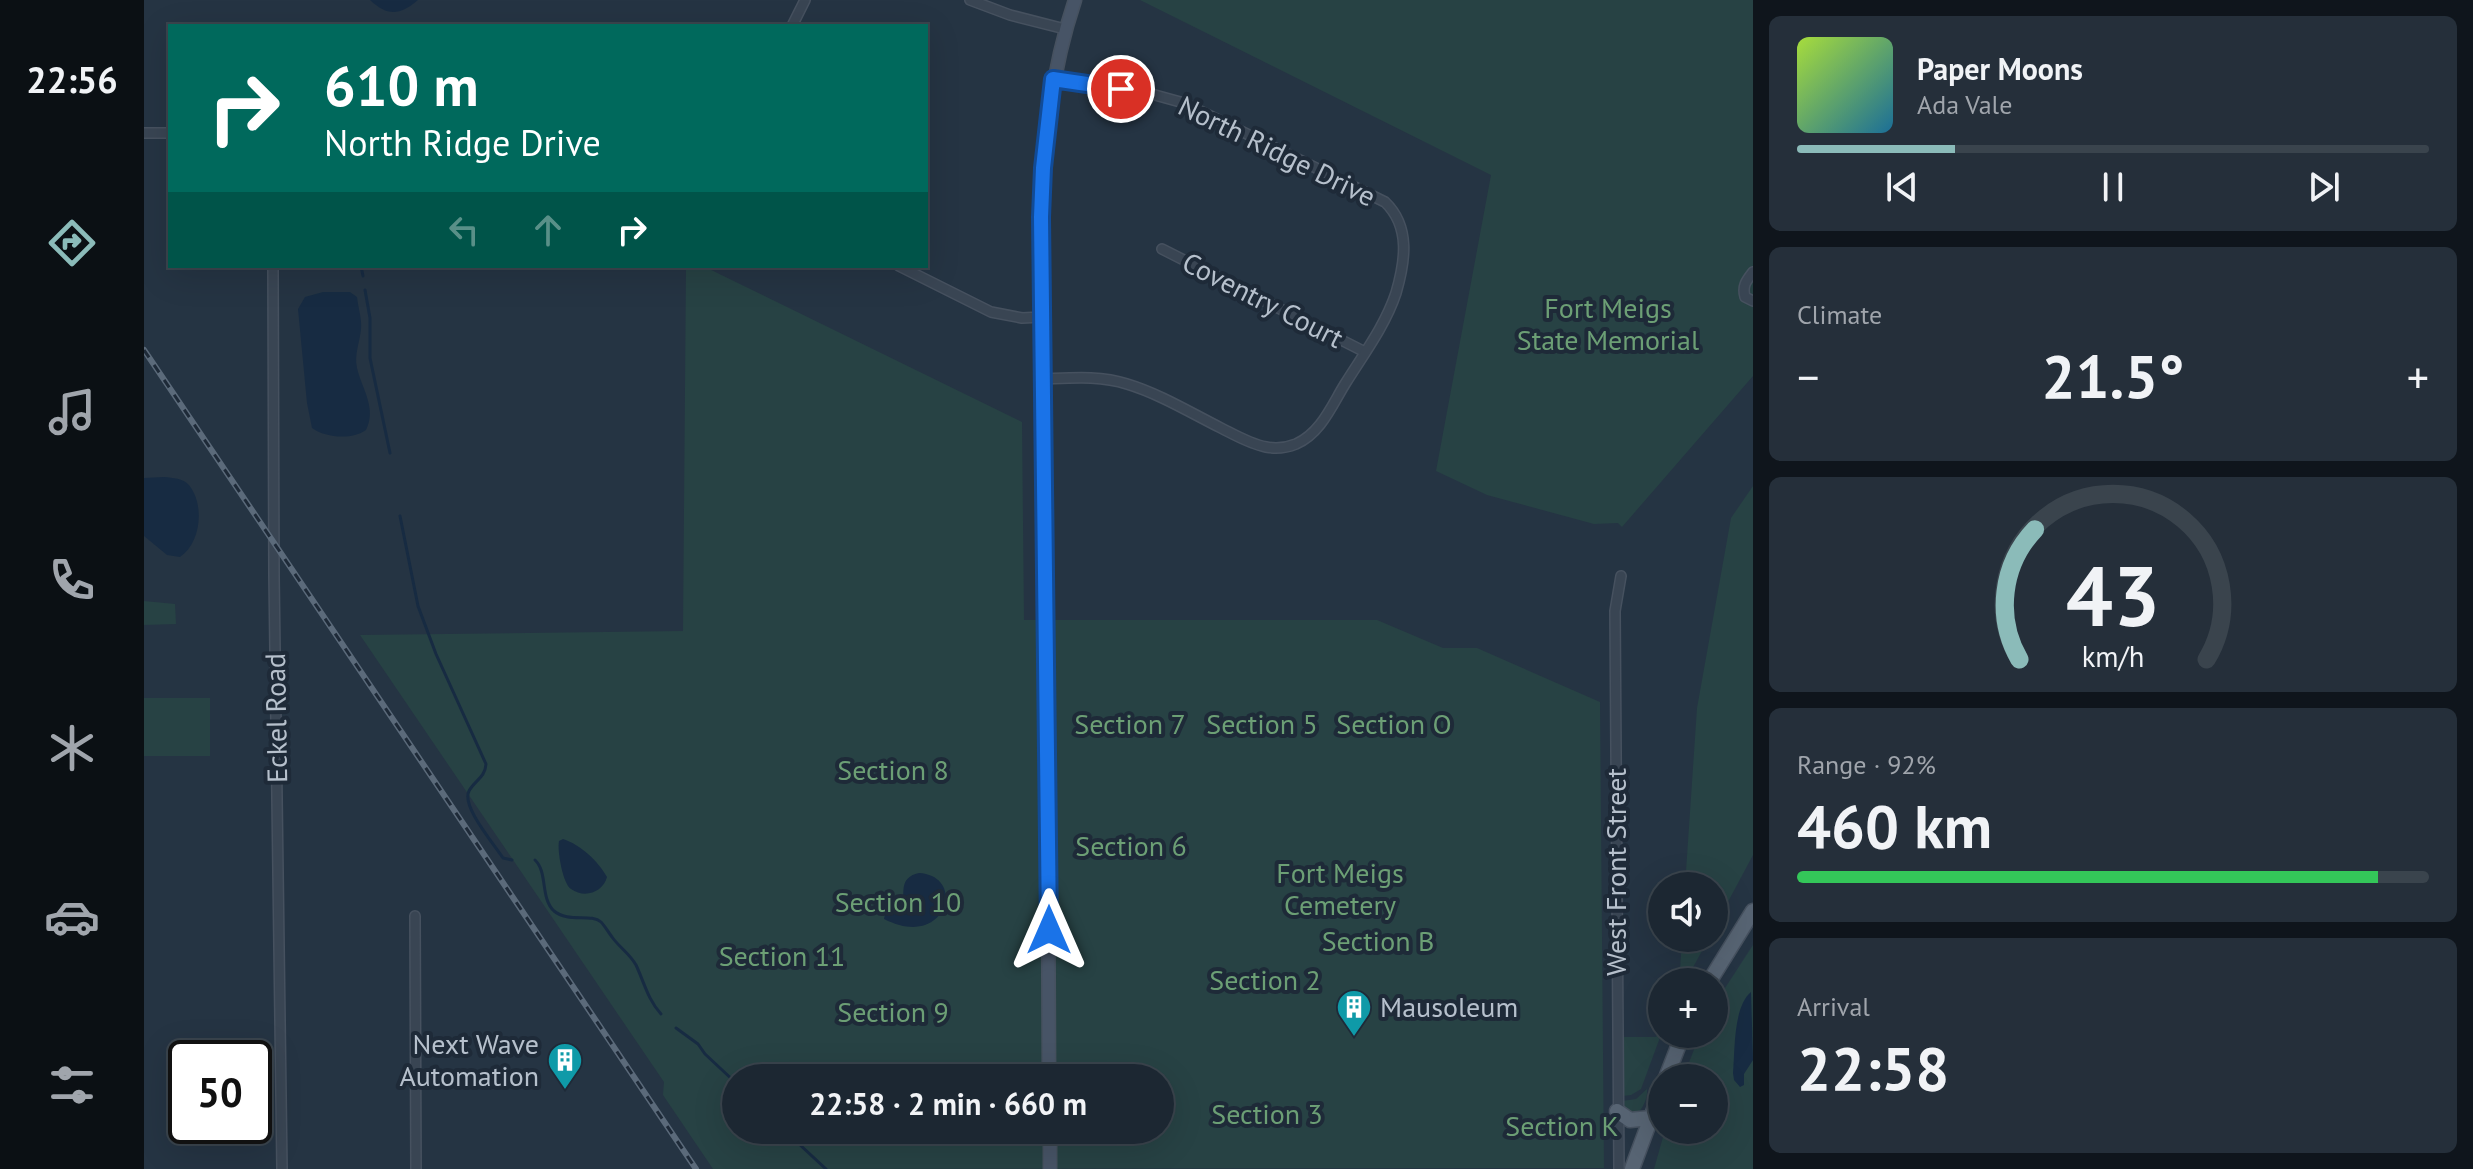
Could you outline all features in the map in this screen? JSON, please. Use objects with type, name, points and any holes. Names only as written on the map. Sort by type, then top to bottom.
[{"type":"main road","points":[[1049,1064],[1043,168],[1053,79],[1075,0]]},
{"type":"main road","points":[[1718,968],[1753,911]]},
{"type":"main road","points":[[1617,1111],[1630,1120],[1648,1118]]},
{"type":"main road","points":[[1632,1169],[1648,1126]]},
{"type":"main road","points":[[1050,1144],[1050,1169]]},
{"type":"street","points":[[793,24],[805,0]]},
{"type":"street","points":[[970,0],[1010,15],[1065,29]]},
{"type":"street","name":"North Ridge Drive","points":[[1042,379],[1103,379],[1131,385],[1256,444],[1277,448],[1298,443],[1315,430],[1365,352],[1393,300],[1404,259],[1403,231],[1385,202],[1184,103],[1144,92],[1053,79]]},
{"type":"street","points":[[144,133],[168,133]]},
{"type":"street","name":"Coventry Court","points":[[1162,249],[1365,352]]},
{"type":"street","name":"Eckel Road","points":[[273,268],[282,1169]]},
{"type":"street","points":[[903,268],[991,312],[1013,317],[1042,317]]},
{"type":"street","points":[[1753,272],[1743,292],[1753,301]]},
{"type":"street","name":"West Front Street","points":[[1619,1169],[1615,611],[1621,576]]},
{"type":"street","points":[[415,916],[416,1169]]},
{"type":"green space","name":"Fort Meigs State Memorial","points":[[1140,0],[1753,0],[1753,376],[1622,527],[1618,523],[1594,524],[1487,495],[1436,471],[1491,175]]},
{"type":"green space","name":"Fort Meigs Cemetery","points":[[686,268],[707,268],[1022,422],[1024,620],[1377,620],[1443,648],[1477,648],[1600,702],[1604,1168],[713,1169],[663,1095],[664,1082],[360,635],[683,631]]},
{"type":"green space","points":[[1753,486],[1753,855],[1728,902],[1728,872],[1686,872],[1697,708],[1731,518]]},
{"type":"green space","points":[[144,601],[175,604],[176,624],[144,625]]},
{"type":"green space","points":[[144,698],[210,698],[210,756],[144,756]]},
{"type":"green space","points":[[1753,945],[1753,1169],[1654,1169],[1661,1144],[1728,1144],[1728,1064],[1688,1064],[1695,1048],[1728,1048],[1728,983]]},
{"type":"green space","points":[[1681,952],[1701,952],[1693,968],[1680,968]]},
{"type":"green space","points":[[1623,1037],[1648,1037],[1648,1048],[1656,1048],[1641,1089],[1623,1096]]},
{"type":"green space","points":[[1647,1089],[1644,1104],[1637,1113],[1634,1115],[1623,1107],[1622,1101],[1636,1099]]},
{"type":"water","points":[[370,0],[418,0],[394,12]]},
{"type":"water","points":[[323,292],[350,292],[357,297],[361,325],[356,363],[370,414],[366,430],[354,435],[332,436],[312,428],[298,309],[305,297]]},
{"type":"water","points":[[164,477],[189,485],[199,513],[193,543],[180,557],[167,555],[144,536],[144,478]]},
{"type":"water","points":[[563,839],[582,849],[603,871],[607,877],[598,890],[587,894],[576,892],[568,886],[559,852],[559,841]]},
{"type":"water","points":[[919,873],[934,877],[943,886],[946,897],[943,909],[935,919],[923,926],[905,926],[884,919],[885,914],[902,910],[905,883],[912,875]]},
{"type":"water","points":[[1751,992],[1753,1060],[1744,1074],[1744,1085],[1740,1087],[1733,1073],[1736,1030],[1741,1008]]},
{"type":"waterway","points":[[361,268],[363,276]]},
{"type":"waterway","points":[[365,290],[370,318],[370,358],[390,453]]},
{"type":"waterway","points":[[400,516],[418,606],[436,654],[486,764],[482,776],[469,791],[470,806],[503,858],[512,860]]},
{"type":"waterway","points":[[535,860],[554,911],[566,917],[591,918],[601,922],[634,961],[649,997],[661,1014]]},
{"type":"waterway","points":[[676,1028],[698,1044],[722,1070]]},
{"type":"waterway","points":[[799,1144],[826,1169]]},
{"type":"railway","points":[[144,350],[696,1169]]},
{"type":"place","name":"Mausoleum","points":[[1354,1038]]},
{"type":"place","name":"Next Wave Automation","points":[[565,1091]]},
{"type":"route","points":[[1049,930],[1041,217],[1047,120],[1053,79],[1121,89]]},
{"type":"park label","name":"Section 7","points":[[1130,724]]},
{"type":"park label","name":"Section 5","points":[[1262,724]]},
{"type":"park label","name":"Section O","points":[[1394,724]]},
{"type":"park label","name":"Section 8","points":[[893,770]]},
{"type":"park label","name":"Section 6","points":[[1131,846]]},
{"type":"park label","name":"Section 10","points":[[898,902]]},
{"type":"park label","name":"Section B","points":[[1378,941]]},
{"type":"park label","name":"Section 11","points":[[782,956]]},
{"type":"park label","name":"Section 2","points":[[1265,980]]},
{"type":"park label","name":"Section 9","points":[[893,1012]]},
{"type":"park label","name":"Section 3","points":[[1267,1114]]},
{"type":"park label","name":"Section K","points":[[1562,1126]]}]
